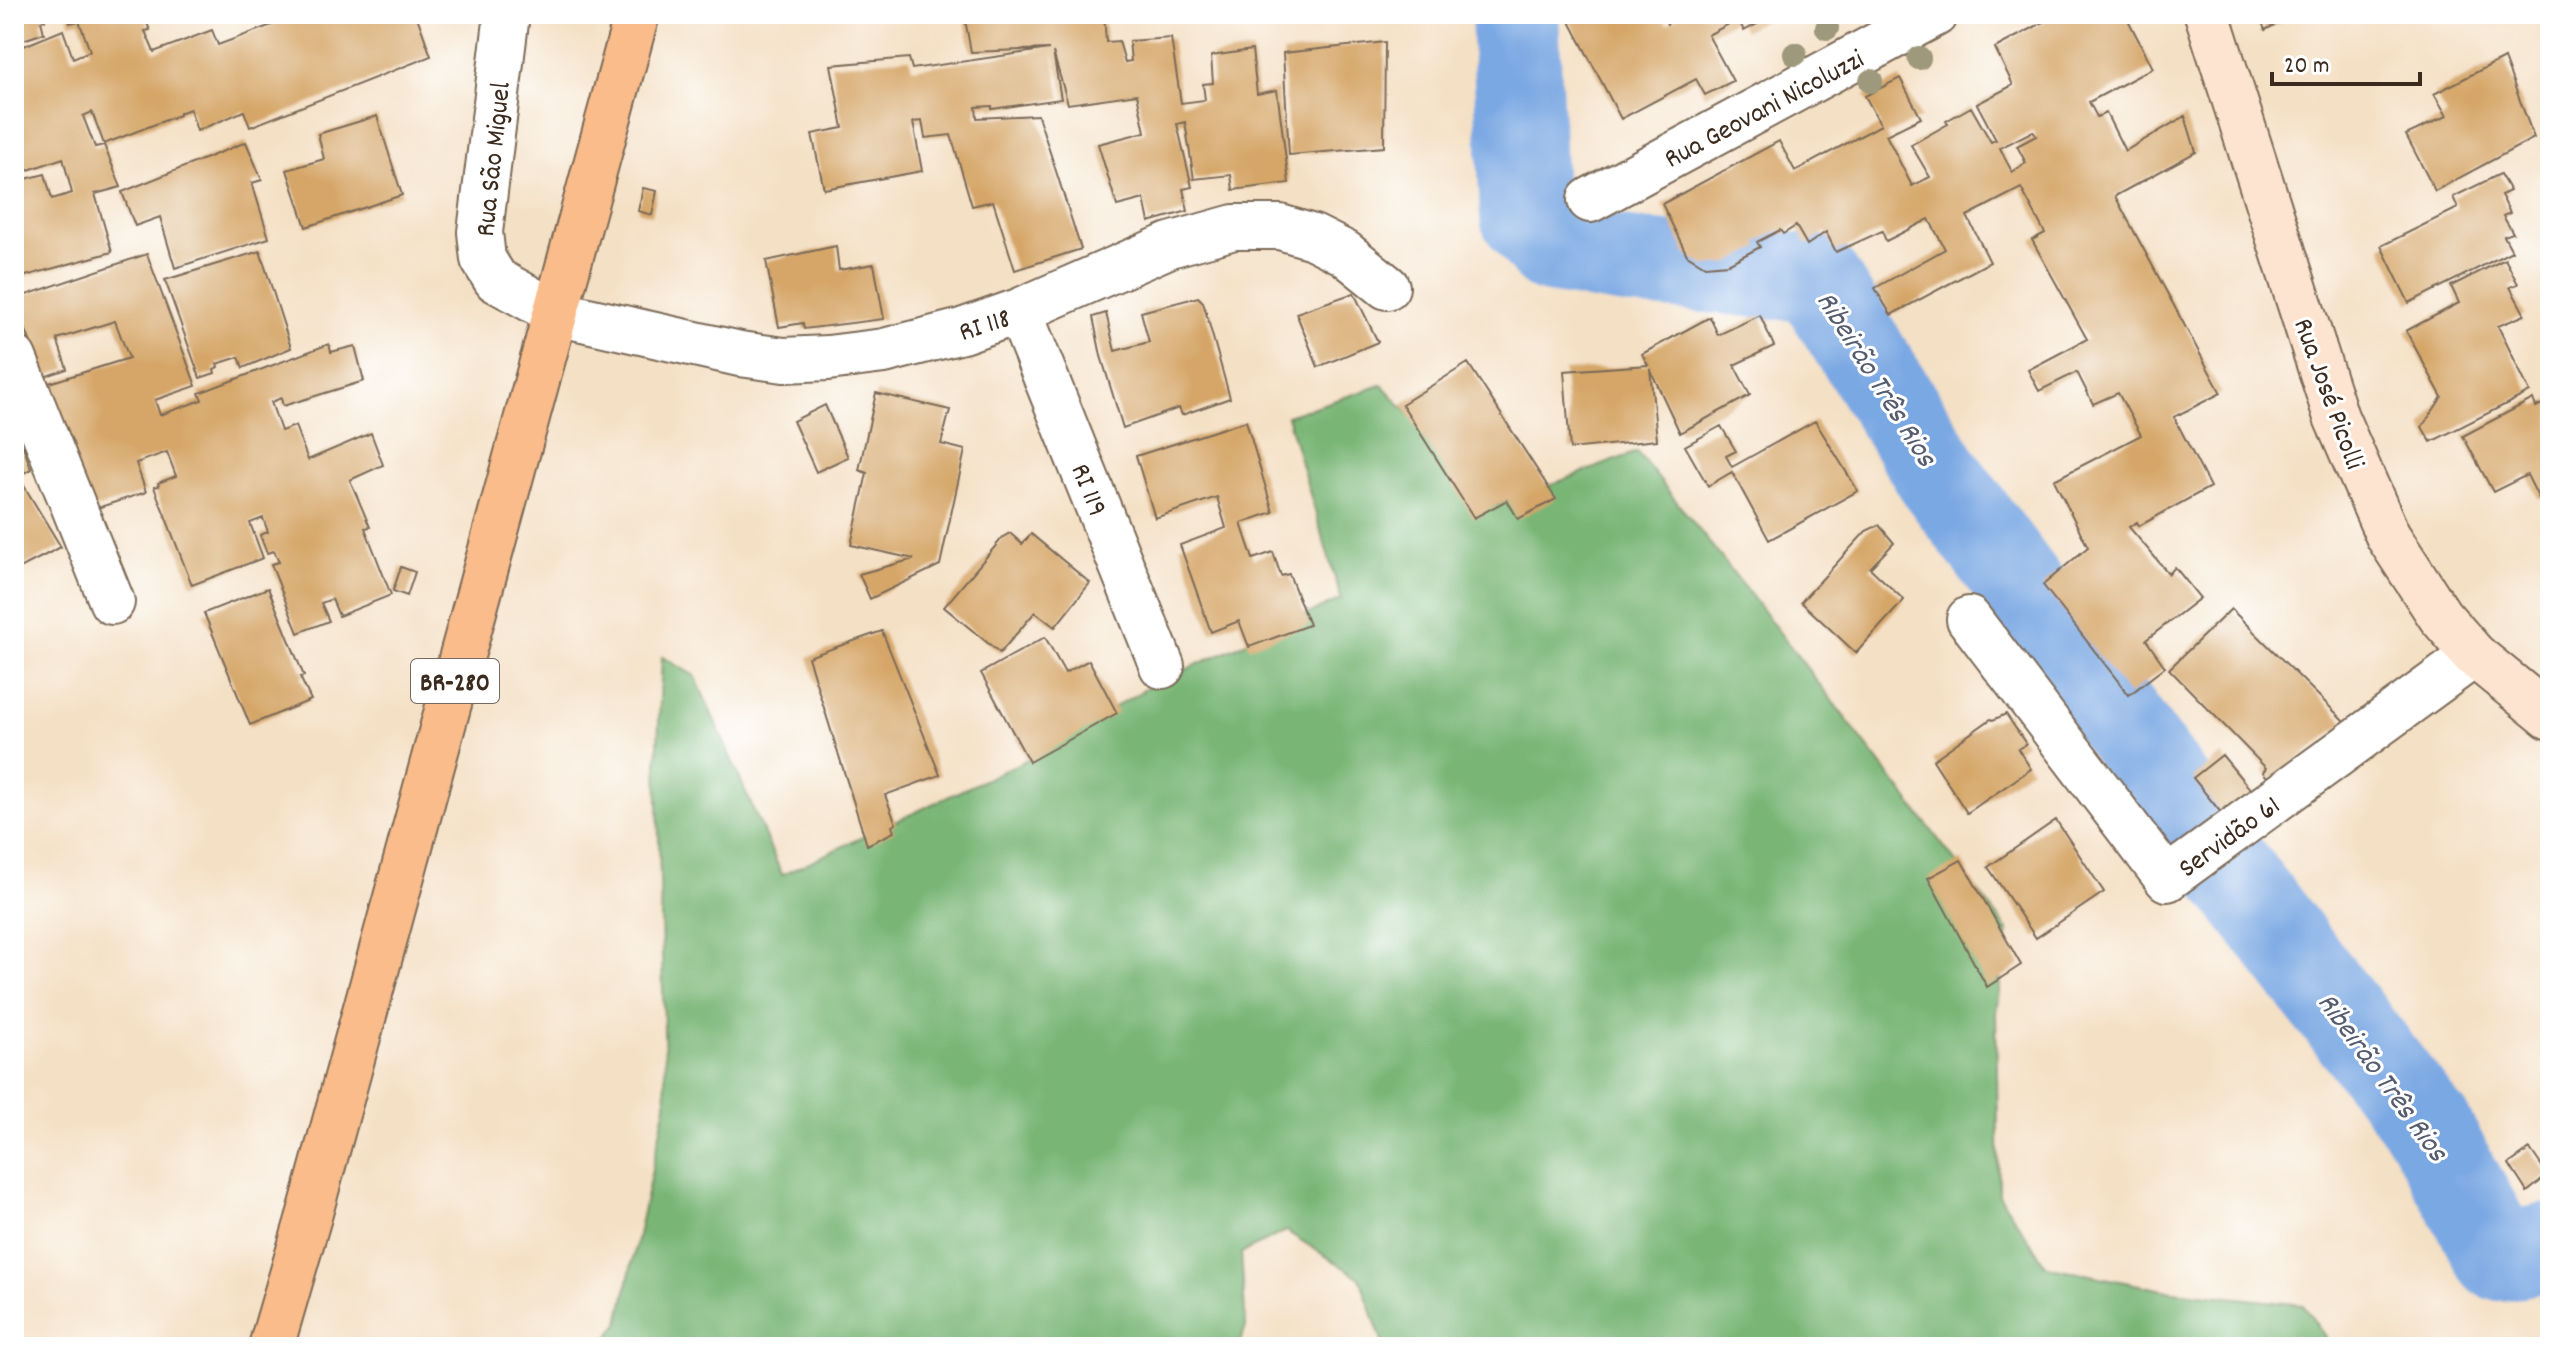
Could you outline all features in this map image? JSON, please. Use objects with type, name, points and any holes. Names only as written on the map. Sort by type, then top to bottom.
[{"type":"highway","name":"BR-280","points":[[271,1347],[637,14]]},
{"type":"street","name":"Rua São Miguel","points":[[507,14],[480,232],[483,259],[496,280],[556,313]]},
{"type":"street","name":"Rua Geovani Nicoluzzi","points":[[1590,200],[1935,14]]},
{"type":"street","name":"Rua José Picolli","points":[[2207,14],[2336,417],[2388,536],[2440,616],[2474,655],[2550,717]]},
{"type":"street","name":"RI 118","points":[[556,313],[740,354],[784,360],[884,351],[962,331],[1019,311],[1170,245],[1234,227],[1280,227],[1313,237],[1345,253],[1387,287]]},
{"type":"street","name":"RI 119","points":[[1019,311],[1162,666]]},
{"type":"street","points":[[14,358],[112,602]]},
{"type":"street","name":"Servidão 61","points":[[1969,619],[2167,879],[2474,655]]},
{"type":"green space","points":[[1382,385],[1495,506],[1637,452],[2008,930],[1996,1012],[1999,1195],[2046,1266],[2164,1290],[2303,1305],[2332,1347],[1384,1347],[1360,1278],[1286,1231],[1241,1253],[1246,1327],[1238,1347],[601,1347],[619,1323],[666,1105],[657,765],[662,657],[695,676],[782,875],[1022,762],[1152,685],[1341,599],[1287,416]]},
{"type":"building","points":[[14,14],[43,14],[44,33],[14,43]]},
{"type":"building","points":[[67,14],[143,14],[150,30],[145,31],[154,52],[212,30],[218,45],[301,14],[333,14],[334,17],[341,14],[383,14],[385,17],[416,14],[431,56],[250,127],[244,111],[197,131],[190,109],[104,144],[92,112],[83,116],[95,147],[104,145],[121,187],[95,194],[112,252],[22,277],[14,247],[14,182],[45,174],[52,199],[72,193],[63,158],[14,175],[14,50],[63,30],[73,58],[90,51],[79,21],[70,23]]},
{"type":"building","points":[[964,14],[1104,14],[1106,42],[1119,41],[1125,62],[1131,61],[1129,41],[1171,38],[1181,103],[1205,100],[1203,84],[1213,83],[1211,56],[1252,50],[1257,94],[1277,90],[1289,183],[1233,190],[1231,175],[1194,179],[1185,122],[1177,124],[1192,187],[1183,189],[1188,211],[1149,222],[1144,199],[1117,206],[1098,144],[1145,132],[1137,94],[1068,104],[1053,52],[1061,99],[992,109],[992,106],[976,107],[977,118],[1038,115],[1081,249],[1015,270],[993,201],[972,206],[951,135],[925,138],[922,121],[913,122],[922,171],[824,189],[812,134],[843,128],[831,65],[909,58],[912,69],[1049,49],[971,52]]},
{"type":"building","points":[[1576,14],[1662,14],[1667,24],[1677,18],[1675,14],[1776,14],[1744,31],[1738,19],[1708,35],[1733,81],[1705,95],[1696,79],[1621,119],[1568,18]]},
{"type":"building","points":[[2059,14],[2125,14],[2153,68],[2089,102],[2097,117],[2106,113],[2125,151],[2185,116],[2196,152],[2115,196],[2221,393],[2174,417],[2210,487],[2139,526],[2137,522],[2129,527],[2169,574],[2175,567],[2200,598],[2146,640],[2165,667],[2129,695],[2043,585],[2088,547],[2054,480],[2141,435],[2118,393],[2093,404],[2077,372],[2039,391],[2028,370],[2087,339],[2032,240],[2045,233],[2021,188],[1967,216],[1990,262],[1891,315],[1875,288],[1945,249],[1929,219],[1886,241],[1882,231],[1836,252],[1826,232],[1807,245],[1796,226],[1783,234],[1780,230],[1757,242],[1760,247],[1728,264],[1705,266],[1687,255],[1662,204],[1779,141],[1795,171],[1881,125],[1865,96],[1900,78],[1921,118],[1886,135],[1912,186],[1930,177],[1911,145],[1971,107],[1991,142],[1996,140],[1977,104],[2013,85],[1995,48]],"holes":[[[2033,131],[2036,136],[2017,146],[2026,163],[2012,172],[2000,148]]]},
{"type":"building","points":[[2259,14],[2296,14],[2265,30]]},
{"type":"building","points":[[1385,42],[1384,147],[1289,155],[1283,53]]},
{"type":"building","points":[[2504,58],[2534,138],[2435,191],[2406,135],[2447,116],[2434,94]]},
{"type":"building","points":[[377,116],[402,195],[306,227],[287,170],[324,159],[318,134]]},
{"type":"building","points":[[246,142],[262,180],[252,183],[269,238],[175,268],[160,217],[135,226],[122,192]]},
{"type":"building","points":[[2500,174],[2510,191],[2501,195],[2510,213],[2503,216],[2513,233],[2504,236],[2512,251],[2409,303],[2381,246],[2458,208],[2453,197]]},
{"type":"building","points":[[643,188],[657,191],[652,215],[638,211]]},
{"type":"building","points":[[836,246],[839,270],[874,264],[884,319],[804,329],[803,323],[779,327],[766,261]]},
{"type":"building","points":[[260,251],[291,348],[243,368],[239,357],[217,364],[215,373],[200,378],[165,280]]},
{"type":"building","points":[[147,254],[196,386],[155,400],[160,415],[202,400],[199,393],[329,344],[331,352],[355,346],[364,381],[283,406],[281,398],[271,402],[281,431],[295,426],[308,460],[371,433],[383,465],[350,480],[370,527],[365,528],[391,595],[339,616],[332,599],[321,603],[329,621],[298,633],[271,564],[279,562],[274,551],[267,553],[260,535],[268,532],[263,518],[250,523],[263,558],[192,585],[154,487],[176,476],[167,452],[136,463],[146,492],[79,514],[46,384],[129,358],[115,321],[57,339],[67,369],[44,377],[14,299]]},
{"type":"building","points":[[2505,259],[2518,284],[2510,287],[2525,315],[2498,326],[2530,392],[2431,442],[2422,427],[2442,397],[2406,331],[2459,303],[2451,286]]},
{"type":"building","points":[[1354,293],[1378,342],[1318,367],[1296,313]]},
{"type":"building","points":[[1198,297],[1203,302],[1230,398],[1182,415],[1179,408],[1123,428],[1101,356],[1093,317],[1106,313],[1115,351],[1149,342],[1141,312]]},
{"type":"building","points":[[1760,315],[1774,346],[1734,365],[1750,395],[1680,433],[1650,369],[1657,440],[1570,449],[1564,371],[1648,365],[1642,354],[1710,317],[1718,335]]},
{"type":"building","points":[[1468,363],[1556,499],[1518,519],[1507,500],[1474,518],[1402,404]]},
{"type":"building","points":[[876,393],[950,410],[941,444],[965,450],[940,565],[870,599],[859,574],[914,559],[851,545],[867,473],[859,470]]},
{"type":"building","points":[[2533,399],[2536,407],[2550,400],[2550,493],[2539,499],[2527,475],[2493,492],[2463,436]]},
{"type":"building","points":[[825,405],[848,457],[816,472],[793,421]]},
{"type":"building","points":[[1246,421],[1273,512],[1241,523],[1253,559],[1273,552],[1281,576],[1289,574],[1309,625],[1249,647],[1239,621],[1211,632],[1180,545],[1226,528],[1217,497],[1155,518],[1136,456]]},
{"type":"building","points":[[1815,421],[1858,491],[1769,540],[1732,472],[1708,486],[1685,446],[1721,426],[1736,451],[1726,456],[1732,467]]},
{"type":"building","points":[[23,446],[31,469],[18,476],[61,547],[14,571],[14,452]]},
{"type":"building","points":[[1879,525],[1894,543],[1870,568],[1904,600],[1856,653],[1801,602],[1866,531]]},
{"type":"building","points":[[1010,533],[1022,544],[1031,534],[1090,583],[1055,627],[1035,612],[1000,653],[944,607],[1003,537]]},
{"type":"building","points":[[401,567],[415,572],[407,596],[393,591]]},
{"type":"building","points":[[268,588],[311,700],[250,725],[204,613]]},
{"type":"building","points":[[2231,609],[2345,722],[2270,781],[2263,772],[2266,768],[2169,669]]},
{"type":"building","points":[[882,631],[940,775],[885,795],[896,824],[892,826],[894,832],[867,845],[808,657]]},
{"type":"building","points":[[1045,637],[1065,673],[1089,660],[1117,713],[1029,762],[981,673]]},
{"type":"building","points":[[2006,714],[2026,744],[2018,749],[2031,769],[1967,813],[1933,760],[1991,719]]},
{"type":"building","points":[[2222,755],[2254,794],[2226,819],[2193,778]]},
{"type":"building","points":[[2056,820],[2104,892],[2036,938],[1988,867]]},
{"type":"building","points":[[1961,860],[2021,965],[1987,987],[1928,878]]},
{"type":"building","points":[[2530,1149],[2548,1175],[2527,1192],[2509,1164]]},
{"type":"waterway","name":"Ribeirão Três Rios","points":[[1515,14],[1524,216],[1550,249],[1633,262],[1816,279],[1941,479],[2187,812]]},
{"type":"waterway","name":"Ribeirão Três Rios","points":[[2224,863],[2430,1130],[2499,1257],[2550,1247]]}]
